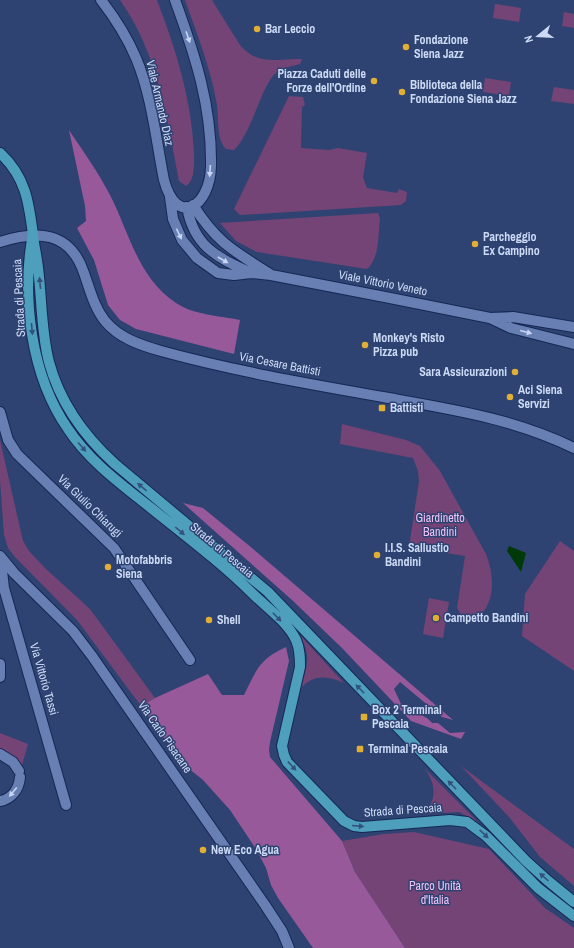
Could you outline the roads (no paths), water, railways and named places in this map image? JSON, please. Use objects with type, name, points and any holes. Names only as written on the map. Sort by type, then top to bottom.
[{"type":"main road","points":[[0,153],[17,174],[27,196],[32,216],[33,234]]},
{"type":"main road","name":"Strada di Pescaia","points":[[33,234],[38,267],[44,340],[49,362],[65,402],[85,434],[115,464],[264,588],[526,861],[574,902]]},
{"type":"main road","name":"Strada di Pescaia","points":[[33,234],[28,263],[34,344],[44,384],[73,437],[100,466],[248,588],[288,628],[296,640],[300,655],[300,667],[282,746],[287,762],[344,821],[350,825],[362,826],[455,819],[471,824],[486,836],[538,888],[574,916]]},
{"type":"street","name":"Viale Armando Diaz","points":[[101,0],[128,41],[140,68],[148,97],[164,180],[170,197]]},
{"type":"street","points":[[170,197],[178,205],[190,206],[205,195],[211,168],[206,100],[198,65],[175,0]]},
{"type":"street","name":"Viale Vittorio Veneto","points":[[170,197],[176,227],[184,244],[197,258],[218,273],[234,275],[271,275],[490,318],[511,328],[574,344]]},
{"type":"street","name":"Viale Vittorio Veneto","points":[[190,206],[193,231],[203,245],[214,254],[251,274]]},
{"type":"street","name":"Viale Vittorio Veneto","points":[[190,206],[222,242],[239,255],[271,275]]},
{"type":"street","points":[[0,242],[33,234]]},
{"type":"street","name":"Via Cesare Battisti","points":[[33,234],[58,240],[71,249],[80,263],[100,314],[115,331],[136,343],[161,351],[290,380],[487,416],[524,427],[574,448]]},
{"type":"street","name":"Viale Vittorio Veneto","points":[[490,318],[514,316],[574,327]]},
{"type":"street","name":"Via Giulio Chiarugi","points":[[0,412],[8,440],[17,454],[111,544],[190,660]]},
{"type":"street","name":"Via Vittorio Tassi","points":[[1,558],[4,588],[66,805]]},
{"type":"street","name":"Via Carlo Pisacane","points":[[1,558],[72,631],[92,656],[265,905],[282,931],[289,948]]},
{"type":"street","points":[[0,664],[0,677]]},
{"type":"street","points":[[0,754],[13,762],[19,774],[18,786],[12,795],[5,800],[0,801]]},
{"type":"place","name":"Bar Leccio","points":[[257,29]]},
{"type":"place","name":"Fondazione Siena Jazz","points":[[406,47]]},
{"type":"place","name":"Piazza Caduti delle Forze dell'Ordine","points":[[374,81]]},
{"type":"place","name":"Biblioteca della Fondazione Siena Jazz","points":[[402,92]]},
{"type":"place","name":"Parcheggio Ex Campino","points":[[475,244]]},
{"type":"place","name":"Monkey's Risto Pizza pub","points":[[365,345]]},
{"type":"place","name":"Sara Assicurazioni","points":[[515,372]]},
{"type":"place","name":"Aci Siena Servizi","points":[[510,397]]},
{"type":"place","name":"Battisti","points":[[382,408]]},
{"type":"place","name":"I.I.S. Sallustio Bandini","points":[[377,555]]},
{"type":"place","name":"Motofabbris Siena","points":[[108,567]]},
{"type":"place","name":"Campetto Bandini","points":[[436,618]]},
{"type":"place","name":"Shell","points":[[209,620]]},
{"type":"place","name":"Box 2 Terminal Pescaia","points":[[364,717]]},
{"type":"place","name":"Terminal Pescaia","points":[[360,749]]},
{"type":"place","name":"New Eco Agua","points":[[203,850]]},
{"type":"park label","name":"Giardinetto Bandini","points":[[440,525]]},
{"type":"park label","name":"Parco Unità d'Italia","points":[[435,893]]}]
